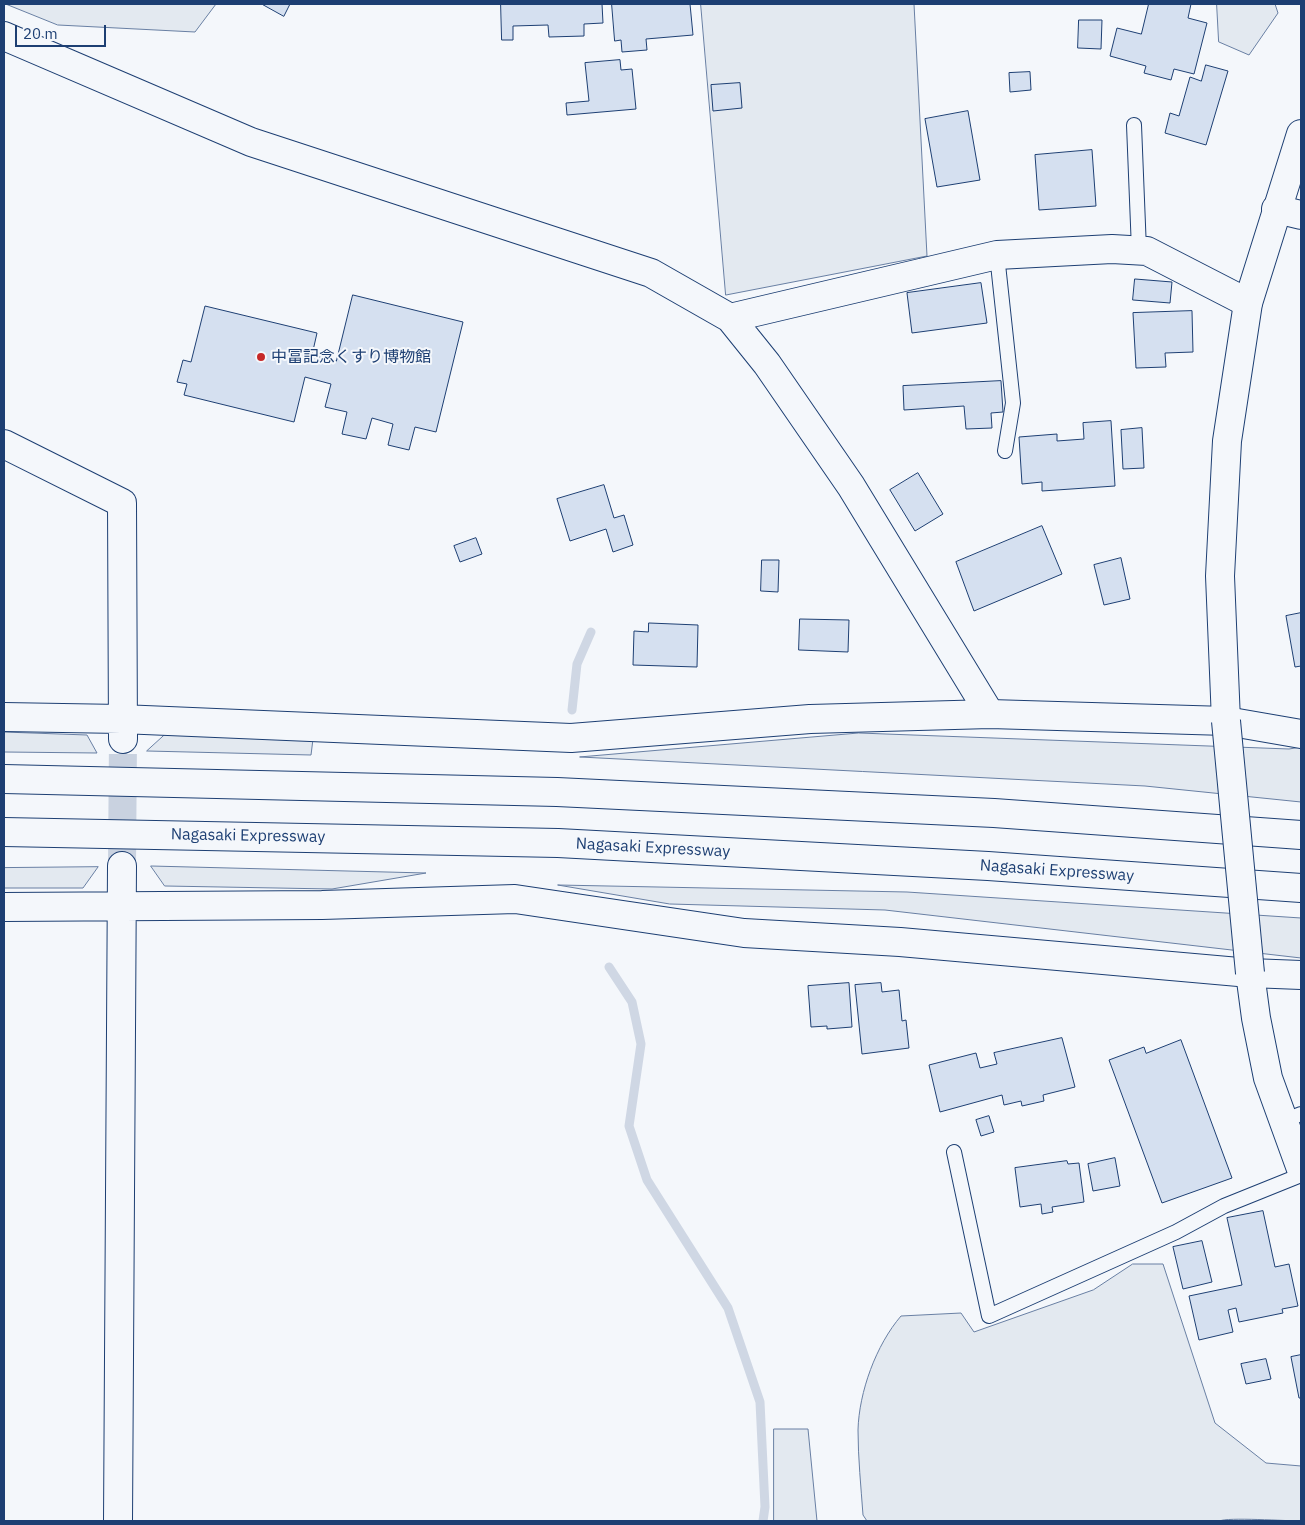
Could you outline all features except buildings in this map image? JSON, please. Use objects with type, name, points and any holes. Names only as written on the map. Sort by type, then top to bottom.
[{"type":"main road","points":[[4,36],[251,142],[651,273],[730,318],[767,364],[851,486],[990,714]]},
{"type":"main road","points":[[1301,134],[1289,212],[1248,303],[1227,441],[1220,576],[1226,721],[1256,1018],[1268,1078],[1292,1117],[1301,1168]]},
{"type":"main road","points":[[730,318],[997,255],[1112,248],[1147,251],[1248,303]]},
{"type":"main road","points":[[4,444],[122,504],[122,729]]},
{"type":"main road","points":[[4,717],[122,729],[571,738],[810,719],[990,714],[1226,721],[1301,734]]},
{"type":"main road","points":[[4,779],[557,792],[994,813],[1301,835]]},
{"type":"main road","name":"Nagasaki Expressway","points":[[4,832],[558,843],[988,866],[1301,888]]},
{"type":"main road","points":[[118,1521],[122,866]]},
{"type":"main road","points":[[4,908],[322,905],[515,899],[744,933],[900,942],[1250,973],[1301,975]]},
{"type":"lane","points":[[1134,125],[1139,250]]},
{"type":"lane","points":[[997,255],[1013,403],[1005,451]]},
{"type":"lane","points":[[954,1152],[989,1316],[1176,1232],[1224,1206],[1301,1175]]},
{"type":"shaded area","points":[[6,4],[216,4],[195,32],[58,25]]},
{"type":"shaded area","points":[[701,4],[914,4],[927,256],[726,295]]},
{"type":"shaded area","points":[[1217,4],[1275,4],[1278,13],[1249,55],[1219,42]]},
{"type":"shaded area","points":[[169,731],[313,739],[311,755],[147,751]]},
{"type":"shaded area","points":[[4,732],[87,735],[97,753],[4,752]]},
{"type":"shaded area","points":[[859,733],[1289,749],[1301,747],[1301,802],[1145,786],[580,757]]},
{"type":"shaded area","points":[[151,866],[426,873],[332,889],[165,886]]},
{"type":"shaded area","points":[[98,867],[83,888],[4,888],[4,868]]},
{"type":"shaded area","points":[[558,885],[907,892],[1301,918],[1301,958],[885,910],[670,904]]},
{"type":"shaded area","points":[[1133,1264],[1163,1264],[1215,1423],[1266,1463],[1301,1466],[1301,1521],[1245,1519],[1220,1521],[867,1521],[863,1515],[858,1441],[859,1415],[870,1370],[884,1341],[901,1316],[961,1313],[974,1332],[1093,1290]]},
{"type":"shaded area","points":[[774,1429],[808,1429],[817,1521],[774,1521]]},
{"type":"waterway","points":[[572,710],[577,664],[591,632]]},
{"type":"waterway","points":[[609,967],[632,1002],[641,1044],[629,1126],[647,1180],[728,1308],[760,1402],[765,1507],[763,1521]]},
{"type":"tunnel","points":[[122,866],[123,739]]},
{"type":"place","name":"中冨記念くすり博物館","points":[[261,357]]}]
